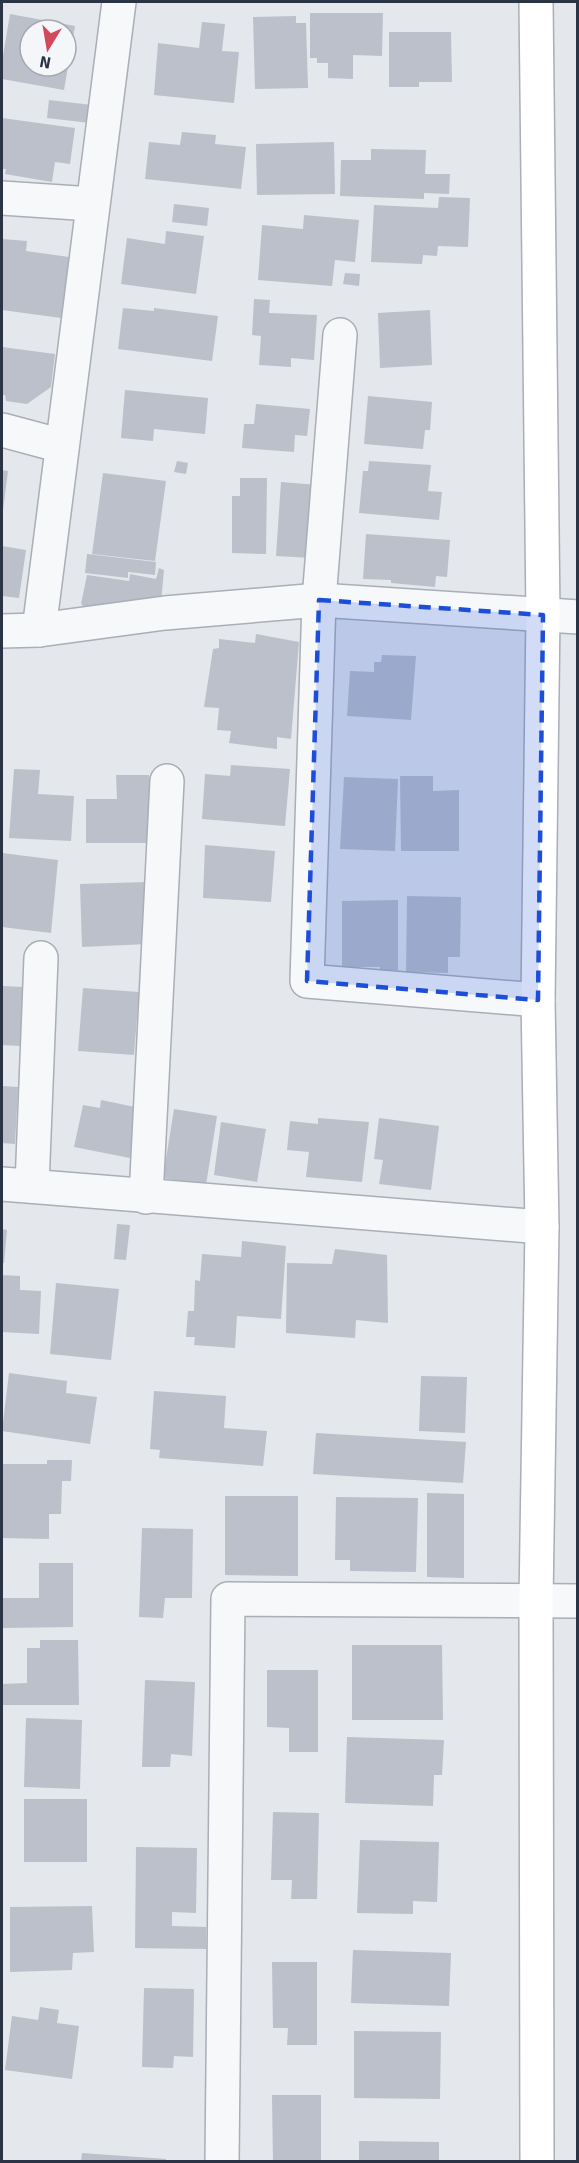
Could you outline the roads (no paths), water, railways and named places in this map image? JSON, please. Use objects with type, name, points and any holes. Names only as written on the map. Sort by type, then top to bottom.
[{"type":"street","points":[[39,630],[118,2]]},
{"type":"street","points":[[536,2],[543,615],[538,1000],[542,1227],[536,1600],[537,2162]]},
{"type":"street","points":[[2,198],[92,204]]},
{"type":"street","points":[[340,335],[319,600],[307,981],[538,1000]]},
{"type":"street","points":[[2,430],[62,446]]},
{"type":"street","points":[[2,631],[39,630],[165,614],[319,600],[578,617]]},
{"type":"street","points":[[146,1197],[167,781]]},
{"type":"street","points":[[41,958],[16,1185],[542,1227]]},
{"type":"street","points":[[222,2162],[228,1599],[578,1601]]}]
